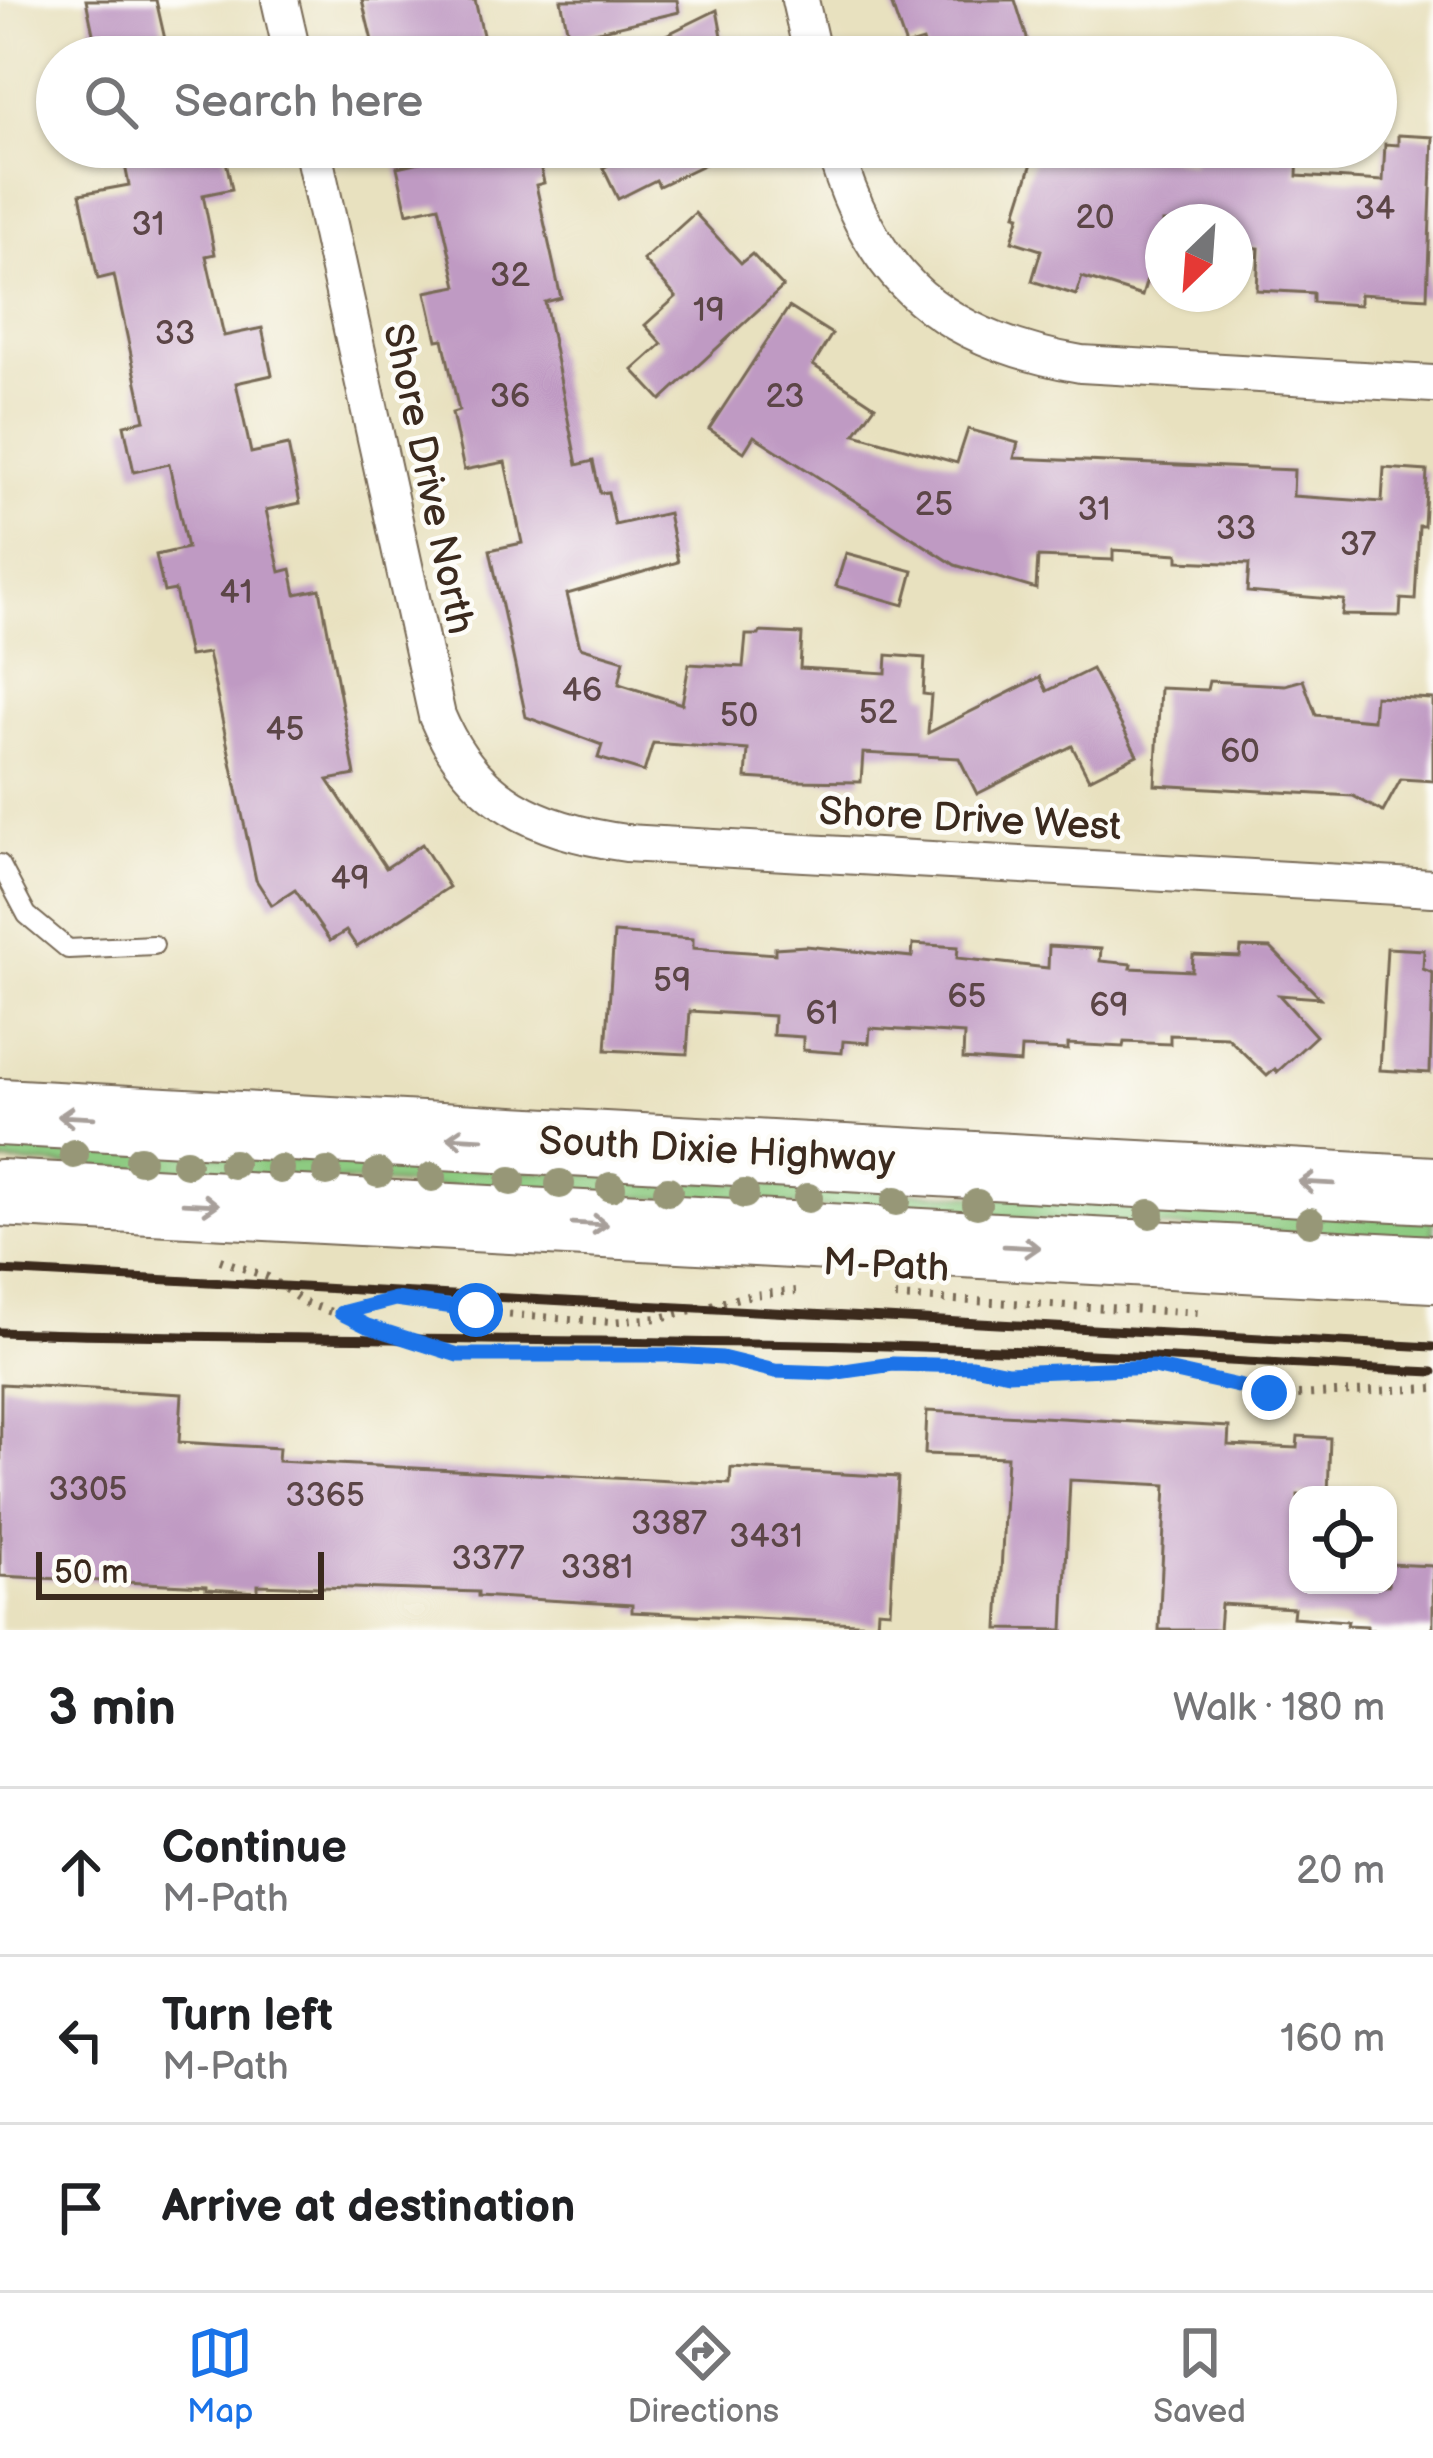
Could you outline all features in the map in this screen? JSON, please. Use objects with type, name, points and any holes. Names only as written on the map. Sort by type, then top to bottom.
[{"type":"highway","name":"South Dixie Highway","points":[[0,1112],[1433,1190]]},
{"type":"highway","name":"South Dixie Highway","points":[[0,1193],[1433,1269]]},
{"type":"street","points":[[280,0],[288,36]]},
{"type":"street","points":[[800,0],[808,36]]},
{"type":"street","name":"Shore Drive North","points":[[317,168],[437,716],[461,760],[508,806]]},
{"type":"street","points":[[841,168],[856,213],[900,280],[962,327],[1026,355],[1081,364],[1433,384]]},
{"type":"street","name":"Shore Drive West","points":[[508,806],[553,830],[626,843],[1433,888]]},
{"type":"lane","points":[[0,864],[27,915],[68,949],[154,946]]},
{"type":"path","points":[[211,1258],[250,1268],[305,1303],[426,1346],[480,1357],[706,1357],[775,1371],[831,1373],[893,1364],[973,1366],[1008,1373],[1154,1367],[1251,1390],[1297,1395],[1433,1388]]},
{"type":"path","name":"M-Path","points":[[341,1313],[395,1299],[611,1322],[660,1318],[773,1292],[818,1292]]},
{"type":"path","name":"M-Path","points":[[884,1296],[1222,1314]]},
{"type":"green space","points":[[0,1143],[1433,1220],[1433,1242],[0,1162]]},
{"type":"building","points":[[86,0],[156,0],[164,36],[94,36]]},
{"type":"building","points":[[362,0],[475,0],[483,36],[371,36]]},
{"type":"building","points":[[561,0],[677,0],[679,12],[569,36]]},
{"type":"building","points":[[890,0],[1015,0],[1026,36],[903,36]]},
{"type":"building","points":[[717,10],[722,36],[664,36]]},
{"type":"building","points":[[1398,135],[1433,137],[1427,298],[1360,294],[1360,305],[1313,302],[1313,293],[1257,290],[1259,248],[1253,248],[1253,204],[1145,204],[1142,296],[1082,277],[1076,295],[1032,281],[1041,250],[1012,241],[1030,168],[1297,168],[1297,176],[1383,181],[1384,168],[1397,168]]},
{"type":"building","points":[[126,168],[228,168],[232,189],[203,195],[215,254],[206,256],[224,336],[262,328],[272,375],[236,383],[251,453],[288,445],[300,503],[266,510],[280,572],[291,569],[296,594],[320,589],[355,775],[328,780],[386,868],[422,844],[449,887],[357,947],[346,931],[330,941],[295,890],[272,905],[256,880],[208,653],[189,656],[175,590],[164,592],[156,555],[187,548],[169,464],[134,472],[124,425],[145,420],[114,275],[98,279],[80,194],[129,185]]},
{"type":"building","points":[[397,168],[541,168],[544,183],[536,185],[561,298],[545,302],[577,465],[593,461],[600,493],[608,492],[615,525],[668,513],[678,562],[567,594],[580,647],[624,660],[619,684],[682,704],[689,664],[743,667],[746,635],[802,634],[800,668],[886,673],[887,655],[925,658],[923,694],[931,695],[928,733],[1040,677],[1047,691],[1092,669],[1137,755],[1089,779],[1072,746],[977,794],[959,758],[863,753],[861,782],[794,781],[746,778],[748,750],[653,743],[644,772],[598,758],[602,745],[526,717],[490,550],[522,543],[505,462],[464,470],[452,413],[459,411],[443,339],[437,340],[426,292],[457,286],[439,206],[407,213]]},
{"type":"building","points":[[603,168],[697,168],[659,186],[656,180],[618,199]]},
{"type":"building","points":[[695,213],[741,263],[752,254],[783,287],[661,400],[633,370],[662,344],[645,325],[676,297],[643,260]]},
{"type":"building","points":[[789,307],[832,334],[813,365],[875,406],[855,434],[957,463],[968,429],[1018,443],[1014,458],[1294,470],[1293,496],[1382,502],[1384,468],[1427,471],[1415,600],[1401,599],[1400,616],[1342,615],[1344,600],[1247,592],[1249,564],[1178,561],[1178,554],[1113,550],[1113,560],[1038,557],[1036,589],[955,565],[754,436],[744,452],[709,429]]},
{"type":"building","points":[[846,553],[913,571],[904,605],[836,586]]},
{"type":"building","points":[[1303,680],[1316,715],[1373,720],[1375,696],[1433,699],[1433,781],[1401,779],[1383,812],[1353,796],[1155,785],[1160,688],[1207,690],[1209,681],[1285,685]]},
{"type":"building","points":[[614,933],[693,939],[693,948],[775,954],[775,948],[806,946],[912,957],[913,944],[958,947],[957,958],[1048,968],[1049,946],[1101,949],[1100,961],[1132,964],[1131,968],[1192,971],[1193,955],[1240,957],[1241,947],[1271,948],[1320,998],[1279,995],[1316,1036],[1267,1076],[1227,1037],[1170,1035],[1170,1044],[1021,1048],[1020,1063],[963,1059],[964,1034],[870,1028],[869,1043],[843,1041],[842,1053],[803,1050],[803,1037],[773,1035],[774,1016],[690,1011],[687,1054],[606,1050]]},
{"type":"building","points":[[1387,948],[1424,950],[1423,969],[1433,973],[1430,1073],[1380,1070]]},
{"type":"building","points":[[1,1384],[182,1394],[179,1442],[279,1448],[278,1461],[730,1484],[731,1468],[898,1477],[890,1611],[878,1610],[877,1624],[632,1612],[632,1605],[478,1596],[478,1592],[258,1585],[258,1592],[0,1576]]},
{"type":"building","points":[[927,1411],[1229,1427],[1228,1445],[1297,1448],[1298,1436],[1330,1438],[1328,1486],[1289,1486],[1289,1594],[1397,1594],[1397,1564],[1433,1566],[1433,1630],[1367,1630],[1367,1626],[1347,1625],[1348,1621],[1293,1617],[1294,1608],[1221,1604],[1219,1630],[1159,1630],[1166,1485],[1070,1480],[1063,1630],[998,1629],[1007,1457],[925,1454]]},
{"type":"railway","points":[[0,1271],[1433,1347]]},
{"type":"railway","points":[[0,1332],[886,1346],[1433,1372]]},
{"type":"route","points":[[476,1310],[395,1299],[341,1313],[458,1355],[480,1357],[673,1355],[722,1358],[775,1371],[831,1373],[893,1364],[973,1366],[1008,1373],[1154,1367],[1269,1393]]}]
